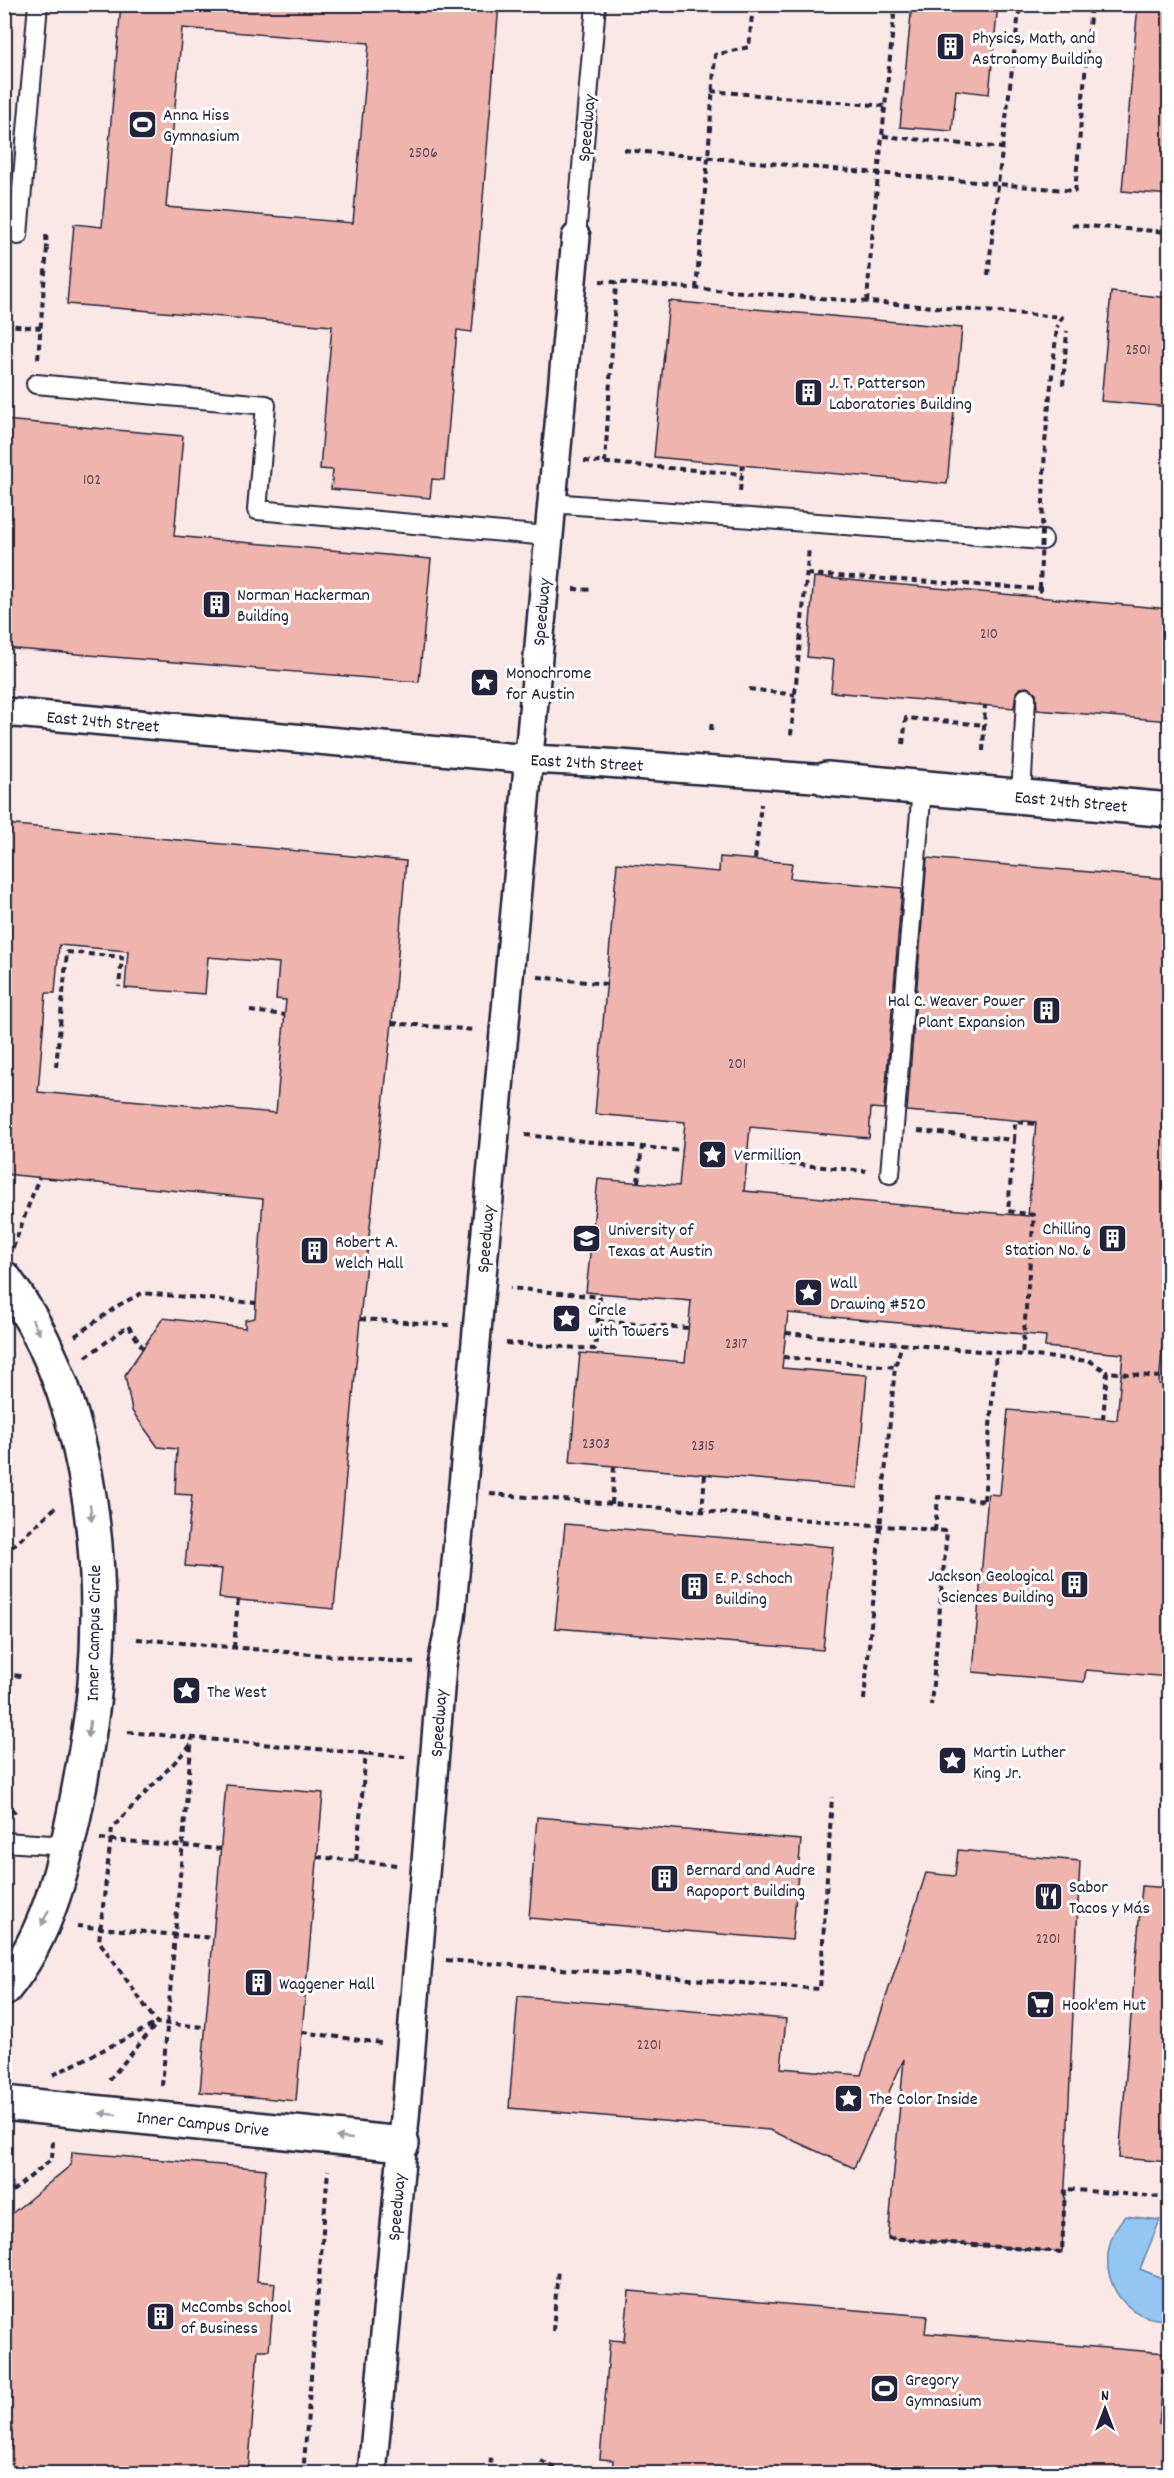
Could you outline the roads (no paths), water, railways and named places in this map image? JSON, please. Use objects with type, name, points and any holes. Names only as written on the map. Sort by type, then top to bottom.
[{"type":"street","name":"Speedway","points":[[372,2474],[419,1958],[442,1665],[451,1618],[576,237]]},
{"type":"street","name":"East 24th Street","points":[[4,712],[529,759],[764,774],[1170,810]]},
{"type":"street","name":"Inner Campus Circle","points":[[4,1989],[15,1977],[50,1910],[68,1842],[86,1752],[95,1683],[97,1610],[95,1556],[87,1480],[74,1419],[59,1378],[34,1323],[5,1279]]},
{"type":"street","name":"Inner Campus Drive","points":[[4,2103],[61,2099],[159,2119],[402,2144]]},
{"type":"lane","points":[[18,235],[38,4]]},
{"type":"lane","name":"Speedway","points":[[576,237],[596,4]]},
{"type":"lane","points":[[36,384],[266,405],[256,510],[548,536]]},
{"type":"lane","points":[[551,502],[1043,540]]},
{"type":"lane","points":[[1021,797],[1026,698]]},
{"type":"lane","points":[[890,1174],[922,788]]},
{"type":"lane","points":[[4,1842],[68,1842]]},
{"type":"water","points":[[1125,2216],[1160,2220],[1140,2269],[1169,2281],[1169,2320],[1149,2318],[1133,2310],[1121,2299],[1112,2284],[1108,2267],[1109,2249],[1114,2232]]},
{"type":"place","name":"Physics, Math, and Astronomy Building","points":[[951,47]]},
{"type":"place","name":"Anna Hiss Gymnasium","points":[[142,124]]},
{"type":"place","name":"J. T. Patterson Laboratories Building","points":[[808,392]]},
{"type":"place","name":"Norman Hackerman Building","points":[[216,604]]},
{"type":"place","name":"Monochrome for Austin","points":[[485,682]]},
{"type":"place","name":"Hal C. Weaver Power Plant Expansion","points":[[1046,1010]]},
{"type":"place","name":"Vermillion","points":[[713,1154]]},
{"type":"place","name":"Chilling Station No. 6","points":[[1112,1238]]},
{"type":"place","name":"University of Texas at Austin","points":[[587,1239]]},
{"type":"place","name":"Robert A. Welch Hall","points":[[314,1251]]},
{"type":"place","name":"Wall Drawing #520","points":[[809,1292]]},
{"type":"place","name":"Circle with Towers","points":[[567,1319]]},
{"type":"place","name":"Jackson Geological Sciences Building","points":[[1075,1585]]},
{"type":"place","name":"E. P. Schoch Building","points":[[694,1587]]},
{"type":"place","name":"The West","points":[[186,1691]]},
{"type":"place","name":"Martin Luther King Jr.","points":[[952,1761]]},
{"type":"place","name":"Bernard and Audre Rapoport Building","points":[[665,1879]]},
{"type":"place","name":"Sabor Tacos y Más","points":[[1048,1896]]},
{"type":"place","name":"Waggener Hall","points":[[258,1983]]},
{"type":"place","name":"Hook'em Hut","points":[[1041,2004]]},
{"type":"place","name":"The Color Inside","points":[[848,2098]]},
{"type":"place","name":"McCombs School of Business","points":[[160,2316]]},
{"type":"place","name":"Gregory Gymnasium","points":[[884,2389]]}]
